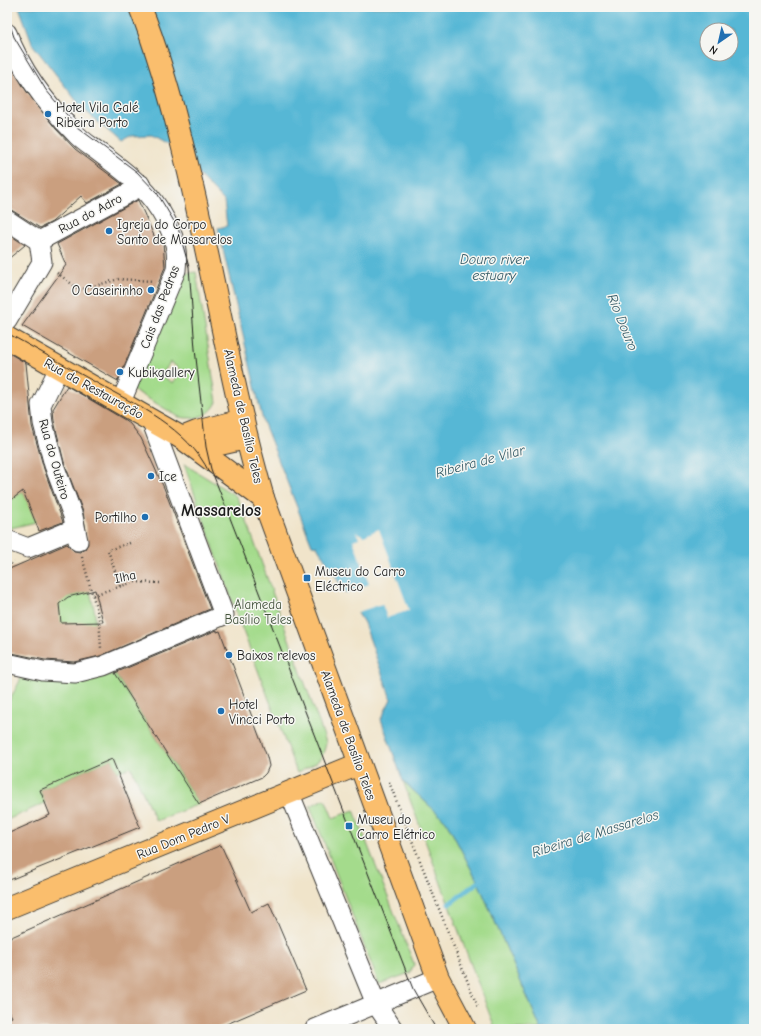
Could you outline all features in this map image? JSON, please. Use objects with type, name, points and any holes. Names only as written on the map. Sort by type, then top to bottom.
[{"type":"main road","name":"Alameda de Basílio Teles","points":[[140,7],[166,77],[193,187],[244,429],[264,498],[359,764],[438,978],[473,1022]]},
{"type":"main road","name":"Rua da Restauração","points":[[7,338],[121,402],[188,442],[264,498]]},
{"type":"main road","points":[[188,442],[197,432],[244,429]]},
{"type":"main road","name":"Rua Dom Pedro V","points":[[7,908],[359,764]]},
{"type":"street","name":"Cais das Pedras","points":[[7,33],[13,50],[35,85],[76,134],[140,184],[157,203],[171,230],[178,252],[176,270],[168,282],[121,402]]},
{"type":"street","name":"Rua do Adro","points":[[39,241],[134,190],[140,184]]},
{"type":"street","points":[[7,220],[39,241],[42,262],[7,321]]},
{"type":"street","name":"Rua do Outeiro","points":[[59,368],[41,405],[43,423],[54,465],[72,516],[76,535]]},
{"type":"street","points":[[7,663],[42,671],[75,673],[224,615],[151,420]]},
{"type":"street","points":[[7,540],[28,548],[76,535]]},
{"type":"street","points":[[290,792],[376,1004],[393,1029]]},
{"type":"street","points":[[315,1029],[438,978]]},
{"type":"path","points":[[42,262],[80,290],[120,279],[168,282]]},
{"type":"path","points":[[76,535],[94,594],[103,661]]},
{"type":"path","points":[[120,586],[108,550],[130,544]]},
{"type":"path","name":"Ilha","points":[[94,594],[134,582],[162,584]]},
{"type":"path","points":[[387,777],[473,1022]]},
{"type":"green space","points":[[196,272],[217,402],[210,411],[196,418],[179,417],[132,389],[182,274]],"holes":[[[170,362],[181,370],[173,383],[162,376]]]},
{"type":"green space","name":"Alameda Basílio Teles","points":[[184,464],[236,496],[242,508],[326,742],[325,749],[320,759],[313,765],[297,773],[240,623]]},
{"type":"green space","points":[[23,491],[36,522],[7,529],[7,503]]},
{"type":"green space","points":[[90,591],[95,613],[95,625],[61,623],[49,607],[68,597]]},
{"type":"green space","points":[[115,674],[199,804],[156,821],[131,767],[117,772],[112,759],[40,790],[45,803],[7,820],[7,705],[23,675],[77,681]]},
{"type":"green space","points":[[403,781],[446,821],[478,882],[541,1029],[495,1029]]},
{"type":"green space","points":[[325,799],[333,818],[354,810],[414,964],[410,973],[379,984],[310,806]]},
{"type":"water","name":"Douro river estuary","points":[[19,7],[754,7],[754,1029],[541,1029],[478,882],[446,821],[403,781],[381,719],[391,699],[364,623],[317,546],[312,545],[263,421],[218,228],[227,226],[224,201],[171,146],[151,135],[132,136],[121,142],[82,108],[33,45]]},
{"type":"pier","points":[[379,529],[409,610],[387,618],[382,604],[355,613],[343,594],[369,584],[353,540],[359,538],[356,532],[364,536]]},
{"type":"building","points":[[7,60],[27,92],[56,129],[75,149],[122,184],[87,203],[81,196],[52,222],[40,228],[13,211],[7,209]]},
{"type":"building","points":[[138,200],[156,240],[163,242],[165,267],[118,381],[22,326],[66,265],[57,244]]},
{"type":"building","points":[[7,233],[25,245],[7,260]]},
{"type":"building","points":[[7,352],[26,363],[32,426],[44,469],[63,522],[39,531],[23,491],[7,503]]},
{"type":"building","points":[[67,386],[125,420],[141,438],[164,488],[210,609],[100,656],[74,662],[45,660],[7,652],[7,570],[67,544],[74,551],[80,552],[85,549],[88,544],[83,512],[64,462],[54,421],[53,409]],"holes":[[[95,590],[103,622],[61,623],[59,604],[68,597]]]},
{"type":"building","name":"Hotel Vincci Porto","points":[[217,630],[217,632],[220,631],[269,766],[266,773],[262,777],[199,804],[115,673]]},
{"type":"building","points":[[112,759],[140,827],[7,881],[7,834],[50,815],[40,790]]},
{"type":"building","points":[[221,845],[251,912],[269,903],[306,990],[215,1029],[7,1029],[7,1019],[12,1017],[7,1007],[7,939]]},
{"type":"waterway","name":"Ribeira de Massarelos","points":[[449,904],[478,882],[483,881]]},
{"type":"tram line","points":[[7,16],[14,37],[46,90],[77,127],[137,172],[157,193],[178,228],[189,267],[195,349],[206,447],[211,469],[413,989],[436,1029]]},
{"type":"tram line","points":[[7,333],[160,419],[175,430],[188,443],[200,456],[209,472]]},
{"type":"place","name":"Hotel Vila Galé Ribeira Porto","points":[[48,114]]},
{"type":"place","name":"Igreja do Corpo Santo de Massarelos","points":[[109,231]]},
{"type":"place","name":"O Caseirinho","points":[[151,290]]},
{"type":"place","name":"Kubikgallery","points":[[120,372]]},
{"type":"place","name":"Ice","points":[[151,476]]},
{"type":"place","name":"Portilho","points":[[145,517]]},
{"type":"place","name":"Museu do Carro Eléctrico","points":[[307,578]]},
{"type":"place","name":"Baixos relevos","points":[[229,655]]},
{"type":"place","name":"Hotel Vincci Porto","points":[[221,711]]},
{"type":"place","name":"Museu do Carro Elétrico","points":[[349,826]]},
{"type":"district","name":"Massarelos","points":[[221,510]]},
{"type":"water label","name":"Rio Douro","points":[[623,322]]},
{"type":"water label","name":"Ribeira de Vilar","points":[[480,461]]}]
